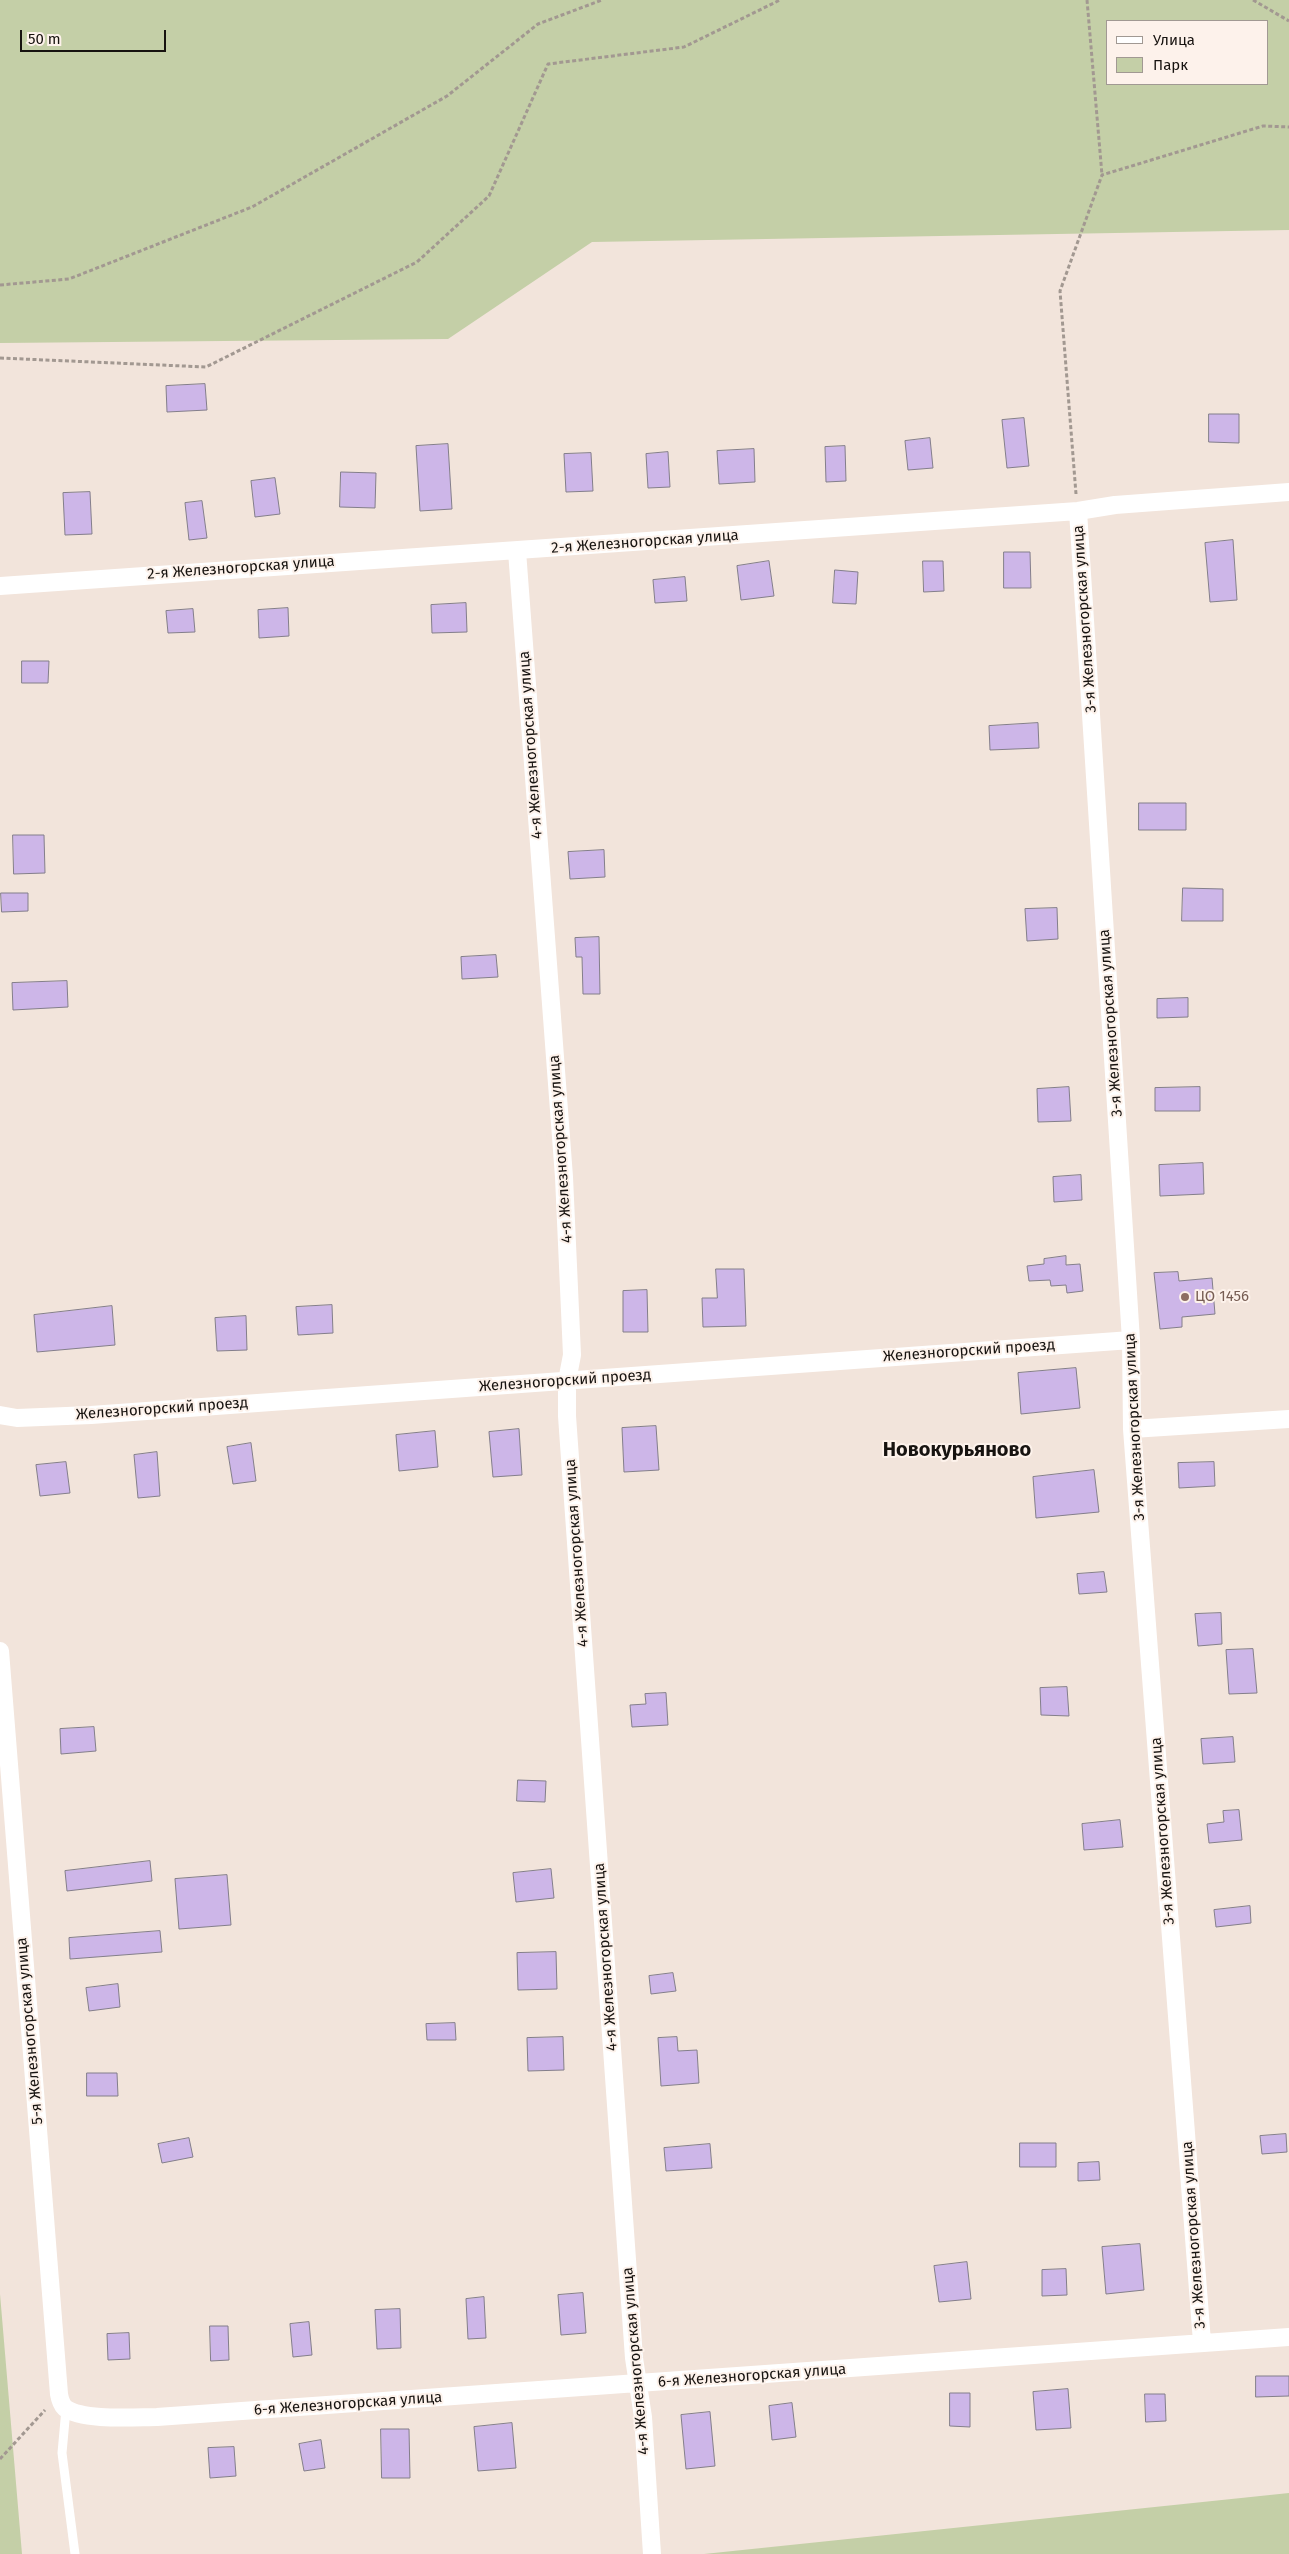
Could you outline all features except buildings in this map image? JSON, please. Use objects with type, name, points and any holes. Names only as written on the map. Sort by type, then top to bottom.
[{"type":"street","name":"2-я Железногорская улица","points":[[0,586],[295,564],[517,552],[1078,511],[1115,505],[1289,492]]},
{"type":"street","name":"3-я Железногорская улица","points":[[1078,511],[1131,1340],[1132,1430],[1202,2342]]},
{"type":"street","name":"4-я Железногорская улица","points":[[517,552],[564,1177],[572,1355],[567,1380],[567,1416],[637,2385],[643,2417],[652,2554]]},
{"type":"street","name":"Железногорский проезд","points":[[0,1415],[17,1418],[90,1415],[1131,1340]]},
{"type":"street","points":[[1132,1430],[1289,1419]]},
{"type":"street","name":"5-я Железногорская улица","points":[[0,1651],[62,2401]]},
{"type":"street","name":"6-я Железногорская улица","points":[[62,2401],[106,2417],[157,2417],[637,2385],[1289,2337]]},
{"type":"lane","points":[[62,2401],[62,2453],[74,2554]]},
{"type":"path","points":[[0,285],[69,279],[252,207],[447,96],[538,24],[602,0]]},
{"type":"path","points":[[0,358],[206,367],[417,262],[489,196],[548,64],[684,47],[780,0]]},
{"type":"path","points":[[1078,511],[1060,291],[1102,175],[1086,0]]},
{"type":"path","points":[[1252,0],[1289,21]]},
{"type":"path","points":[[1102,175],[1263,126],[1289,127]]},
{"type":"path","points":[[0,2460],[62,2401]]},
{"type":"green space","points":[[0,0],[1289,0],[1289,230],[592,242],[448,339],[0,343]]},
{"type":"green space","points":[[0,2294],[22,2554],[0,2554]]},
{"type":"green space","points":[[1289,2493],[1289,2554],[704,2554]]},
{"type":"place","name":"ЦО 1456","points":[[1185,1297]]},
{"type":"district","name":"Новокурьяново","points":[[957,1450]]}]
